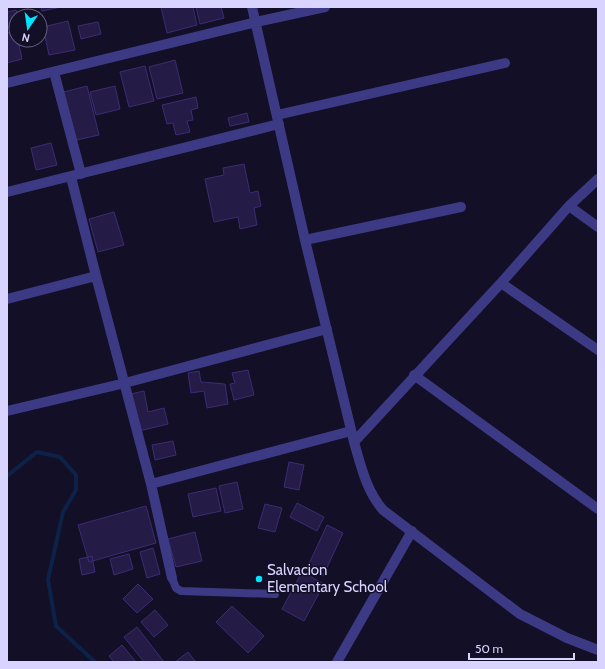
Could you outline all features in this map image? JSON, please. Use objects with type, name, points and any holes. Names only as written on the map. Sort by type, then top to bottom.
[{"type":"street","points":[[252,7],[305,240],[351,431],[363,474],[376,501],[383,510],[520,614],[567,638],[598,650]]},
{"type":"street","points":[[7,83],[256,22],[325,7]]},
{"type":"street","points":[[7,192],[76,176],[278,120],[505,63]]},
{"type":"street","points":[[54,72],[96,276],[151,484],[172,578]]},
{"type":"street","points":[[354,442],[414,375],[501,283],[568,206],[598,179]]},
{"type":"street","points":[[568,206],[598,227]]},
{"type":"street","points":[[305,240],[461,207]]},
{"type":"street","points":[[7,299],[96,276]]},
{"type":"street","points":[[501,283],[598,350]]},
{"type":"street","points":[[7,411],[125,383],[327,328]]},
{"type":"street","points":[[414,375],[598,509]]},
{"type":"street","points":[[151,484],[351,431]]},
{"type":"street","points":[[337,662],[412,532]]},
{"type":"lane","points":[[172,578],[176,588],[181,591],[275,594]]},
{"type":"building","points":[[61,7],[48,10],[48,8],[41,8]]},
{"type":"building","points":[[161,7],[193,7],[197,25],[167,33]]},
{"type":"building","points":[[196,7],[221,7],[224,18],[200,24]]},
{"type":"building","points":[[7,12],[8,12],[7,28]]},
{"type":"building","points":[[68,21],[75,50],[49,55],[48,48],[48,26]]},
{"type":"building","points":[[98,22],[101,34],[81,39],[78,26]]},
{"type":"building","points":[[7,33],[8,48],[20,48],[22,59],[7,63]]},
{"type":"building","points":[[175,60],[183,93],[157,99],[149,67]]},
{"type":"building","points":[[145,66],[154,101],[129,107],[120,72]]},
{"type":"building","points":[[87,86],[99,135],[72,141],[60,93]]},
{"type":"building","points":[[115,86],[120,109],[96,115],[90,92]]},
{"type":"building","points":[[196,97],[198,108],[191,110],[193,120],[187,121],[190,132],[176,135],[173,123],[167,124],[162,105]]},
{"type":"building","points":[[247,113],[249,122],[230,126],[228,118]]},
{"type":"building","points":[[51,143],[57,165],[36,170],[31,148]]},
{"type":"building","points":[[244,164],[250,193],[258,191],[261,206],[254,208],[257,225],[240,229],[238,217],[214,222],[205,179],[224,175],[223,168]]},
{"type":"building","points":[[114,212],[124,245],[98,252],[89,219]]},
{"type":"building","points":[[248,370],[254,395],[234,400],[230,384],[235,383],[232,373]]},
{"type":"building","points":[[199,371],[201,382],[225,384],[228,404],[207,408],[204,391],[191,393],[188,373]]},
{"type":"building","points":[[144,391],[148,412],[164,408],[168,424],[139,431],[131,394]]},
{"type":"building","points":[[173,441],[176,455],[155,460],[152,445]]},
{"type":"building","points":[[289,462],[304,465],[299,490],[284,487]]},
{"type":"building","points":[[237,482],[243,509],[225,513],[219,486]]},
{"type":"building","points":[[216,488],[221,511],[193,517],[188,494]]},
{"type":"building","points":[[297,503],[324,517],[317,531],[290,517]]},
{"type":"building","points":[[265,504],[282,508],[275,532],[258,528]]},
{"type":"building","points":[[146,506],[156,543],[89,562],[78,525]]},
{"type":"building","points":[[327,525],[343,533],[323,576],[307,568]]},
{"type":"building","points":[[195,532],[202,561],[176,567],[168,539]]},
{"type":"building","points":[[153,548],[160,574],[147,578],[140,552]]},
{"type":"building","points":[[129,554],[133,569],[114,575],[110,559]]},
{"type":"building","points":[[92,556],[95,572],[82,575],[79,559]]},
{"type":"building","points":[[302,572],[324,584],[304,621],[282,609]]},
{"type":"building","points":[[138,584],[153,599],[137,613],[123,599]]},
{"type":"building","points":[[232,606],[264,636],[248,653],[216,622]]},
{"type":"building","points":[[155,610],[168,625],[154,637],[141,622]]},
{"type":"building","points":[[137,627],[164,662],[144,662],[124,637]]},
{"type":"building","points":[[122,645],[136,662],[114,662],[109,656]]},
{"type":"building","points":[[188,652],[196,662],[175,662]]},
{"type":"waterway","points":[[7,476],[37,452],[60,457],[76,475],[76,490],[63,512],[48,580],[56,626],[95,662]]},
{"type":"place","name":"Salvacion Elementary School","points":[[259,579]]}]
